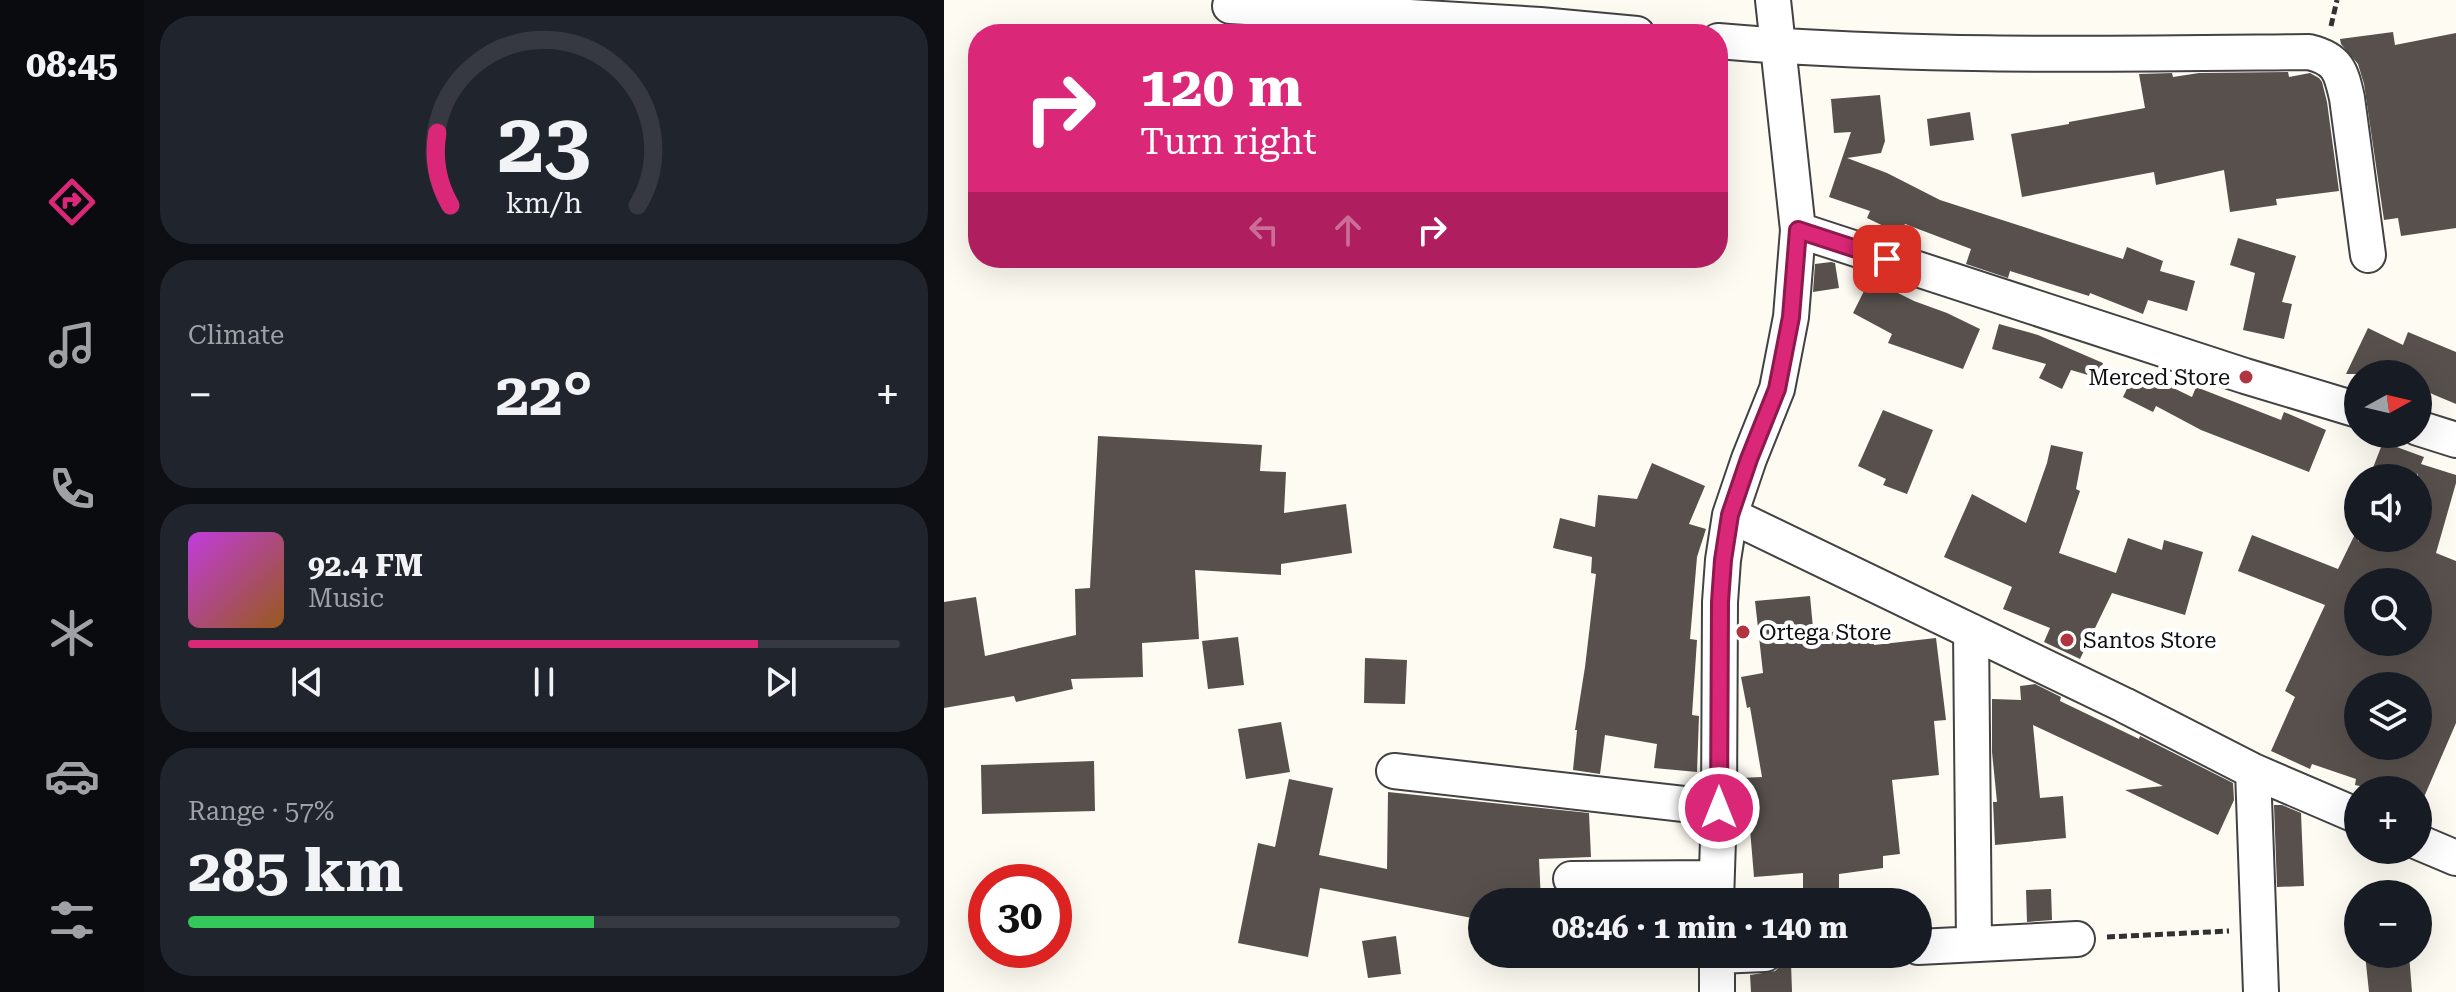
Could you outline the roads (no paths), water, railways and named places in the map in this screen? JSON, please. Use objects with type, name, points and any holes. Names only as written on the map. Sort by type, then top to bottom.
[{"type":"street","points":[[1716,888],[1723,560],[1730,515],[1777,389],[1791,317],[1798,230],[1773,0]]},
{"type":"street","points":[[1230,6],[1524,24]]},
{"type":"street","points":[[1728,42],[1995,54],[2309,52],[2325,56],[2336,65],[2347,98],[2368,255]]},
{"type":"street","points":[[1798,230],[2344,406]]},
{"type":"street","points":[[2432,432],[2456,440]]},
{"type":"street","points":[[1730,515],[2124,705],[2253,771],[2344,810]]},
{"type":"street","points":[[1971,631],[1974,944]]},
{"type":"street","points":[[1394,771],[1719,808]]},
{"type":"street","points":[[2253,771],[2261,992]]},
{"type":"street","points":[[2432,848],[2456,858]]},
{"type":"street","points":[[1571,879],[1690,888]]},
{"type":"street","points":[[1932,946],[2077,939]]},
{"type":"street","points":[[1717,968],[1717,992]]},
{"type":"place","name":"Merced Store","points":[[2246,377]]},
{"type":"place","name":"Ortega Store","points":[[1743,632]]},
{"type":"place","name":"Santos Store","points":[[2067,640]]}]
